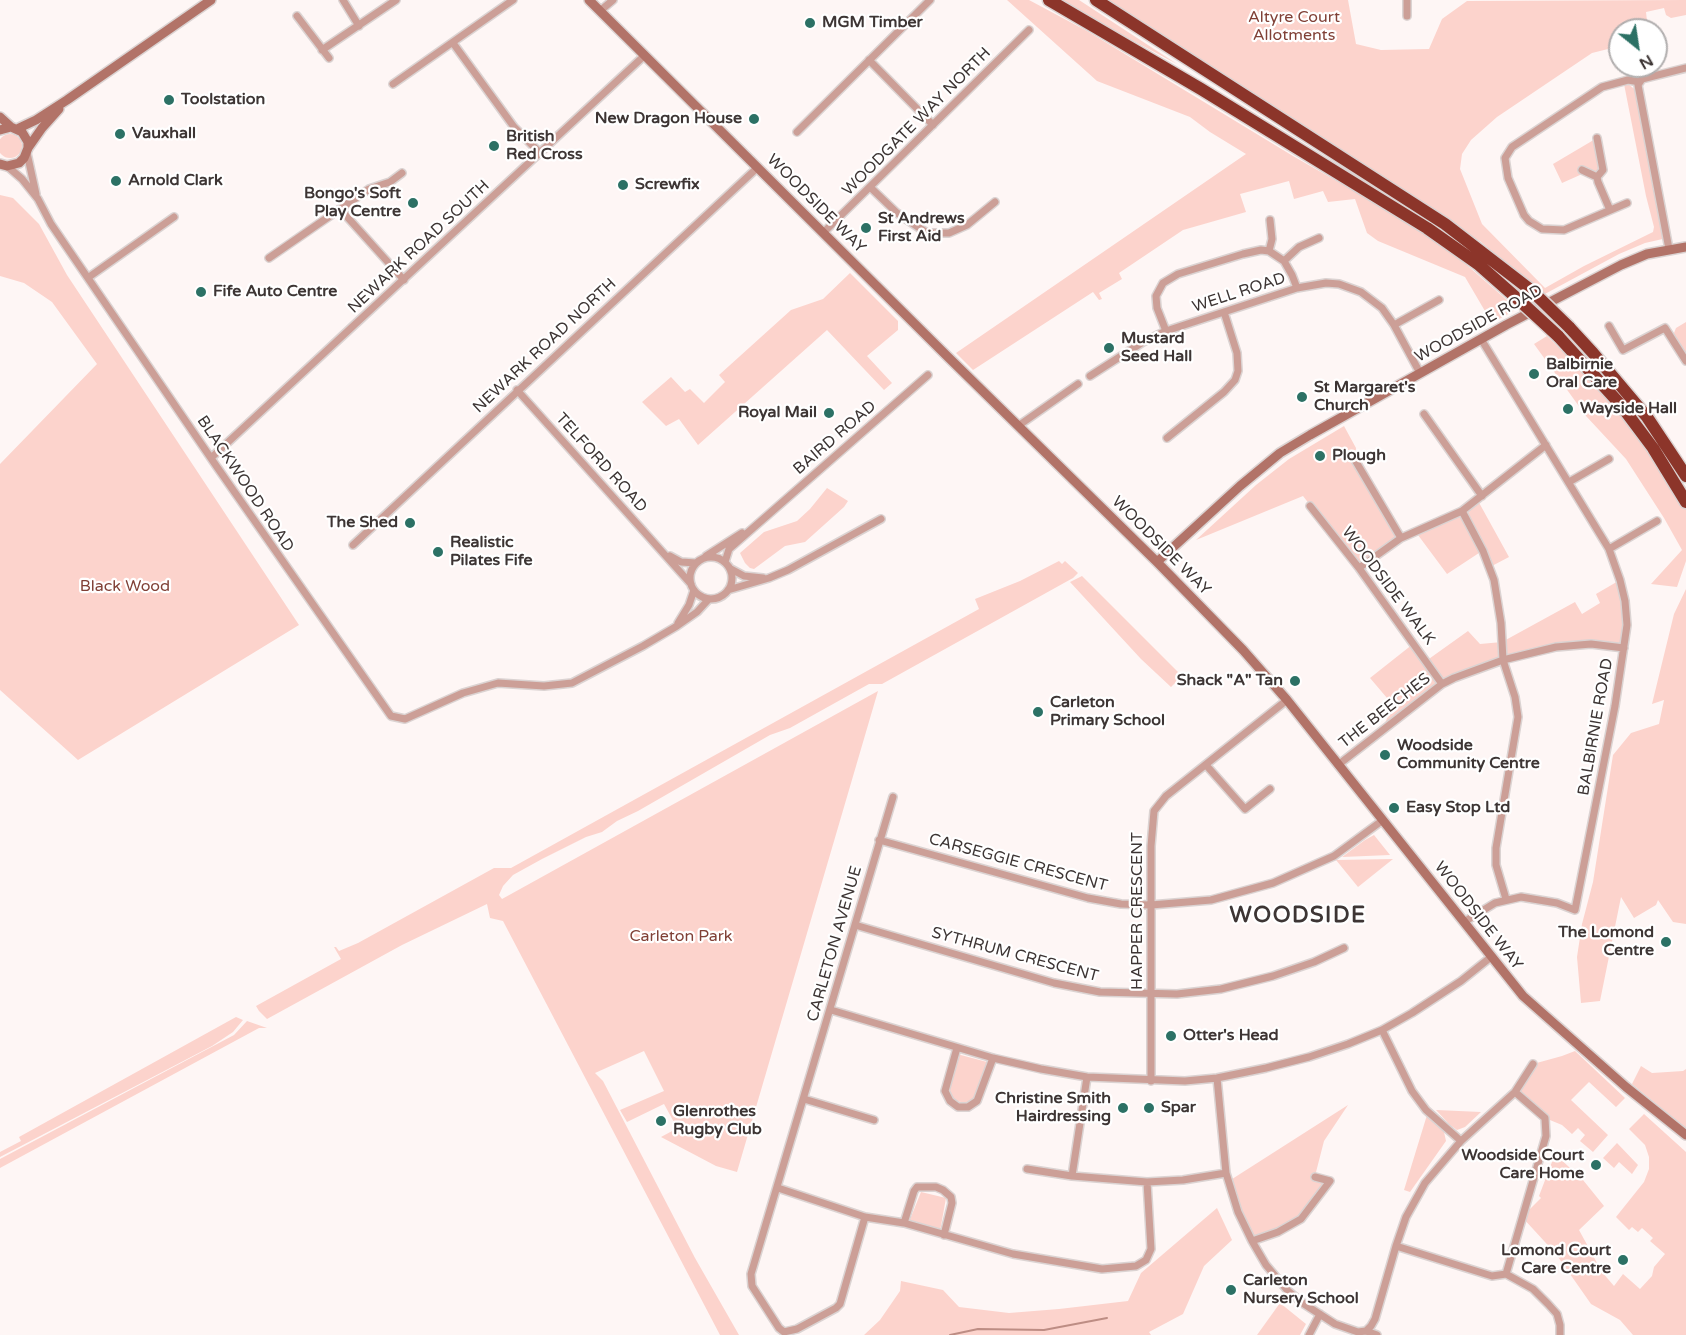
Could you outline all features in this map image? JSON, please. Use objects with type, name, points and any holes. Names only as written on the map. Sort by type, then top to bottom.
[{"type":"highway","points":[[1049,0],[1201,89],[1426,228],[1478,264],[1558,336],[1620,404],[1653,448],[1686,502]]},
{"type":"highway","points":[[1096,0],[1446,224],[1532,291],[1593,353],[1647,417],[1686,476]]},
{"type":"street","points":[[0,130],[14,128],[36,120],[211,0]]},
{"type":"street","points":[[343,0],[359,26]]},
{"type":"street","points":[[322,50],[396,0]]},
{"type":"street","points":[[393,84],[513,0]]},
{"type":"street","name":"WOODSIDE WAY","points":[[589,0],[1243,650],[1287,700],[1523,996],[1626,1087],[1686,1135]]},
{"type":"street","points":[[600,11],[613,0]]},
{"type":"street","points":[[797,132],[930,0]]},
{"type":"street","points":[[1407,0],[1407,16]]},
{"type":"street","points":[[297,16],[329,58]]},
{"type":"street","name":"WOODGATE WAY NORTH","points":[[824,232],[1029,30]]},
{"type":"street","points":[[453,43],[514,127],[540,153]]},
{"type":"street","name":"NEWARK ROAD SOUTH","points":[[211,458],[645,55]]},
{"type":"street","points":[[869,60],[933,125]]},
{"type":"street","points":[[1627,203],[1564,230],[1535,230],[1524,215],[1508,178],[1505,164],[1508,151],[1602,87],[1628,80],[1640,82],[1645,78],[1686,68]]},
{"type":"street","points":[[1640,82],[1640,96],[1669,249]]},
{"type":"street","points":[[2,164],[19,163],[42,128],[67,100]]},
{"type":"street","points":[[0,117],[26,137],[28,151]]},
{"type":"street","points":[[1597,138],[1603,170],[1597,177]]},
{"type":"street","name":"BLACKWOOD ROAD","points":[[28,151],[38,199]]},
{"type":"street","name":"BLACKWOOD ROAD","points":[[2,164],[22,179],[38,199],[51,224],[391,716],[402,719],[463,693],[498,683],[544,686],[572,683],[677,626]]},
{"type":"street","name":"NEWARK ROAD NORTH","points":[[353,545],[757,168]]},
{"type":"street","points":[[1582,170],[1597,177],[1610,210]]},
{"type":"street","points":[[269,258],[369,189],[390,182],[402,173]]},
{"type":"street","points":[[870,187],[897,213],[927,232],[949,233],[967,225],[994,202]]},
{"type":"street","points":[[340,209],[404,279]]},
{"type":"street","points":[[89,277],[174,217]]},
{"type":"street","points":[[1269,251],[1272,239],[1270,220]]},
{"type":"street","points":[[1284,261],[1299,247],[1319,238]]},
{"type":"street","name":"WOODSIDE ROAD","points":[[1157,562],[1240,486],[1280,453],[1481,339],[1625,263],[1647,254],[1686,247]]},
{"type":"street","points":[[1166,331],[1155,302],[1158,290],[1169,279],[1243,254],[1261,250],[1269,251],[1284,261],[1297,288]]},
{"type":"street","name":"WELL ROAD","points":[[1090,376],[1143,342],[1166,331],[1297,288],[1326,283],[1350,287],[1372,299],[1382,308],[1420,373]]},
{"type":"street","points":[[1394,325],[1438,300]]},
{"type":"street","points":[[1167,438],[1224,392],[1235,380],[1238,371],[1238,353],[1224,312]]},
{"type":"street","points":[[1609,326],[1623,350],[1665,328],[1686,361]]},
{"type":"street","name":"BALBIRNIE ROAD","points":[[1481,339],[1609,549],[1625,601],[1627,626],[1614,710],[1575,910],[1537,899],[1521,897],[1506,899]]},
{"type":"street","name":"BAIRD ROAD","points":[[725,562],[729,549],[928,375]]},
{"type":"street","points":[[1018,426],[1078,384]]},
{"type":"street","name":"TELFORD ROAD","points":[[517,390],[666,554],[692,587]]},
{"type":"street","points":[[1424,414],[1482,496]]},
{"type":"street","points":[[1359,568],[1401,538],[1462,511],[1546,445]]},
{"type":"street","points":[[1569,482],[1609,459]]},
{"type":"street","points":[[1355,460],[1401,538]]},
{"type":"street","name":"WOODSIDE WALK","points":[[1310,506],[1359,568],[1442,684]]},
{"type":"street","points":[[1462,511],[1494,580],[1500,616],[1503,660],[1515,697],[1518,717],[1496,848],[1496,865],[1506,899],[1464,922]]},
{"type":"street","points":[[692,587],[703,598],[721,596],[728,590],[788,570],[881,519]]},
{"type":"street","name":"BAIRD ROAD","points":[[704,558],[760,521]]},
{"type":"street","points":[[1609,549],[1657,521]]},
{"type":"street","points":[[666,554],[681,562],[696,563]]},
{"type":"street","points":[[677,626],[689,605],[692,587],[690,573],[696,563],[704,558],[715,556],[744,576],[769,578]]},
{"type":"street","points":[[728,590],[732,576],[731,569]]},
{"type":"street","points":[[677,626],[697,612],[709,599]]},
{"type":"street","name":"THE BEECHES","points":[[1338,765],[1442,684],[1503,660],[1556,647],[1591,645],[1624,648]]},
{"type":"street","name":"HAPPER CRESCENT","points":[[1151,1081],[1151,905],[1154,811],[1160,802],[1287,700]]},
{"type":"street","points":[[1206,765],[1245,809],[1270,789]]},
{"type":"street","name":"CARLETON AVENUE","points":[[865,1216],[840,1304],[797,1329],[784,1332],[774,1322],[755,1291],[751,1280],[753,1267],[893,797]]},
{"type":"street","name":"CARSEGGIE CRESCENT","points":[[879,840],[1088,898],[1151,905],[1211,900],[1273,883],[1334,856],[1383,820]]},
{"type":"street","name":"SYTHRUM CRESCENT","points":[[855,925],[1054,982],[1100,992],[1198,992],[1246,984],[1314,962],[1344,948]]},
{"type":"street","points":[[831,1010],[993,1058],[1087,1077],[1151,1081],[1217,1078],[1309,1057],[1382,1030],[1436,998],[1491,957]]},
{"type":"street","points":[[1382,1030],[1419,1101],[1461,1141]]},
{"type":"street","points":[[957,1048],[945,1091],[950,1101],[958,1107],[968,1107],[977,1101],[993,1058]]},
{"type":"street","points":[[1366,1331],[1375,1319],[1396,1246],[1415,1198],[1430,1176],[1461,1141],[1515,1092],[1533,1064]]},
{"type":"street","points":[[1072,1176],[1087,1077]]},
{"type":"street","points":[[1217,1078],[1226,1173],[1238,1212],[1266,1265],[1288,1291],[1335,1324],[1358,1332],[1366,1331],[1377,1335]]},
{"type":"street","points":[[1506,1274],[1546,1136],[1545,1118],[1515,1092]]},
{"type":"street","points":[[804,1099],[874,1120]]},
{"type":"street","points":[[1027,1169],[1072,1176],[1148,1182],[1183,1180],[1226,1173]]},
{"type":"street","points":[[1252,1241],[1278,1232],[1300,1219],[1330,1181],[1315,1176]]},
{"type":"street","points":[[778,1188],[865,1216],[904,1223],[1013,1254],[1102,1269],[1136,1266],[1146,1260],[1151,1249],[1148,1182]]},
{"type":"street","points":[[904,1223],[917,1187],[936,1187],[951,1197],[952,1203],[944,1235]]},
{"type":"street","points":[[1396,1246],[1492,1276],[1506,1274],[1533,1289],[1557,1314],[1560,1335]]},
{"type":"street","points":[[1309,1335],[1320,1314]]},
{"type":"green space","points":[[1007,0],[1029,0],[1087,31],[1293,156],[1413,225],[1453,253],[1517,309],[1492,323],[1465,277],[1378,241],[1367,233],[1355,199],[1328,202],[1323,191],[1294,199],[1289,181],[1240,194],[1246,212],[1183,230],[1119,273],[1122,279],[1099,293],[1102,299],[1099,300],[1093,292],[973,370],[956,353],[1246,154],[1190,117],[1097,81]]},
{"type":"green space","points":[[1056,0],[1079,0],[1177,64]]},
{"type":"green space","name":"Altyre Court Allotments","points":[[1106,0],[1348,0],[1356,44],[1381,50],[1429,49],[1442,19],[1467,1],[1686,0],[1686,15],[1671,18],[1666,15],[1664,8],[1646,12],[1647,18],[1608,18],[1608,49],[1592,53],[1497,117],[1471,140],[1462,154],[1460,169],[1482,224],[1545,288],[1653,232],[1654,227],[1624,84],[1628,84],[1637,91],[1667,238],[1645,243],[1619,254],[1543,295],[1480,241],[1468,236]]},
{"type":"green space","points":[[10,134],[18,138],[22,146],[18,154],[10,158],[2,154],[-2,146],[2,138]]},
{"type":"green space","points":[[1597,138],[1603,170],[1599,174],[1582,170],[1580,175],[1562,183],[1553,164]]},
{"type":"green space","name":"Black Wood","points":[[0,195],[13,198],[39,224],[67,275],[299,625],[78,760],[0,690],[0,464],[97,364],[52,302],[24,283],[0,276]]},
{"type":"green space","points":[[850,273],[898,321],[898,330],[867,356],[892,383],[884,390],[827,330],[698,445],[679,419],[666,426],[642,402],[671,377],[685,392],[690,389],[704,403],[725,382],[719,375],[791,310],[823,299]]},
{"type":"green space","points":[[1686,322],[1686,354],[1674,333],[1676,328]]},
{"type":"green space","points":[[1547,336],[1596,384],[1632,425],[1676,489],[1686,509],[1686,561],[1677,587],[1651,584],[1682,550],[1626,459],[1586,416],[1534,344]]},
{"type":"green space","points":[[1344,426],[1356,448],[1355,460],[1401,538],[1359,568],[1303,496],[1196,540],[1256,485],[1289,459]]},
{"type":"green space","points":[[827,488],[848,501],[844,507],[805,542],[785,546],[754,569],[745,563],[740,553],[764,532],[797,521]]},
{"type":"green space","points":[[1477,499],[1509,557],[1490,567],[1482,551],[1447,574],[1415,531],[1462,511]]},
{"type":"green space","name":"Carleton Park","points":[[1059,561],[1062,564],[1065,561],[1078,573],[1073,578],[882,684],[869,684],[790,728],[770,735],[617,821],[602,832],[586,837],[513,875],[503,886],[499,895],[502,899],[878,691],[737,1172],[716,1166],[661,1137],[674,1130],[672,1125],[675,1124],[664,1104],[627,1122],[620,1110],[664,1091],[644,1051],[595,1073],[603,1081],[695,1258],[739,1335],[720,1335],[503,921],[490,918],[487,904],[402,945],[267,1019],[256,1006],[341,959],[334,947],[339,951],[358,943],[494,868],[511,868],[979,609],[975,599],[1020,581]]},
{"type":"green space","points":[[1082,576],[1182,676],[1171,687],[1141,659],[1070,582]]},
{"type":"green space","points":[[1620,580],[1625,601],[1624,648],[1591,644],[1556,647],[1454,678],[1381,732],[1393,705],[1370,678],[1413,644],[1426,661],[1468,631],[1480,644],[1502,642],[1575,602],[1582,614],[1600,603],[1596,594]]},
{"type":"green space","points":[[1686,589],[1686,924],[1673,922],[1658,900],[1656,905],[1634,918],[1621,897],[1600,1001],[1581,1003],[1577,957],[1582,924],[1593,882],[1613,755],[1631,733],[1659,724],[1664,700],[1652,704],[1674,614]]},
{"type":"green space","points":[[1374,835],[1390,855],[1342,857],[1365,840]]},
{"type":"green space","points":[[1393,859],[1358,887],[1336,860]]},
{"type":"green space","points":[[236,1017],[243,1020],[233,1032],[212,1046],[0,1157],[0,1152],[21,1141],[19,1137]]},
{"type":"green space","points":[[247,1021],[267,1028],[259,1028],[0,1168],[0,1159],[234,1035]]},
{"type":"green space","points":[[1575,1051],[1625,1098],[1616,1107],[1589,1082],[1571,1100],[1608,1135],[1593,1152],[1580,1141],[1585,1135],[1578,1128],[1572,1134],[1562,1125],[1545,1118],[1515,1092],[1533,1064]]},
{"type":"green space","points":[[957,1054],[987,1062],[977,1092],[974,1098],[967,1103],[955,1101],[948,1090]]},
{"type":"green space","points":[[1641,1066],[1652,1073],[1686,1069],[1686,1128],[1632,1084]]},
{"type":"green space","points":[[1348,1105],[1324,1141],[1315,1176],[1330,1181],[1300,1219],[1252,1241],[1229,1181]]},
{"type":"green space","points":[[1436,1110],[1481,1112],[1465,1127],[1457,1130]]},
{"type":"green space","points":[[1644,1114],[1686,1152],[1686,1335],[1633,1335],[1620,1320],[1591,1304],[1556,1254],[1522,1217],[1541,1198],[1539,1196],[1555,1154],[1583,1180],[1604,1206],[1579,1230],[1602,1272],[1614,1286],[1623,1274],[1640,1289],[1652,1276],[1654,1267],[1665,1254],[1650,1241],[1653,1238],[1642,1228],[1638,1232],[1632,1227],[1629,1230],[1616,1217],[1644,1182],[1649,1169],[1649,1157],[1645,1145],[1629,1129]]},
{"type":"green space","points":[[1427,1115],[1444,1132],[1446,1141],[1410,1192],[1404,1190]]},
{"type":"green space","points":[[1617,1143],[1638,1165],[1632,1174],[1619,1162],[1614,1168],[1603,1158]]},
{"type":"green space","points":[[921,1192],[946,1198],[940,1231],[909,1222]]},
{"type":"green space","points":[[1217,1208],[1232,1240],[1204,1266],[1183,1314],[1149,1332],[1151,1335],[864,1335],[880,1320],[900,1291],[901,1281],[943,1290],[959,1307],[1009,1313],[1128,1301],[1141,1273]]},
{"type":"green space","points":[[1280,1303],[1306,1324],[1300,1335],[1257,1335]]},
{"type":"waterway","points":[[950,1335],[978,1329],[1044,1330],[1107,1318]]},
{"type":"place","name":"MGM Timber","points":[[810,23]]},
{"type":"place","name":"Toolstation","points":[[169,100]]},
{"type":"place","name":"New Dragon House","points":[[754,119]]},
{"type":"place","name":"Vauxhall","points":[[120,134]]},
{"type":"place","name":"British Red Cross","points":[[494,146]]},
{"type":"place","name":"Arnold Clark","points":[[116,181]]},
{"type":"place","name":"Screwfix","points":[[623,185]]},
{"type":"place","name":"Bongo's Soft Play Centre","points":[[413,203]]},
{"type":"place","name":"St Andrews First Aid","points":[[866,228]]},
{"type":"place","name":"Fife Auto Centre","points":[[201,292]]},
{"type":"place","name":"Mustard Seed Hall","points":[[1109,348]]},
{"type":"place","name":"Balbirnie Oral Care","points":[[1534,374]]},
{"type":"place","name":"St Margaret's Church","points":[[1302,397]]},
{"type":"place","name":"Wayside Hall","points":[[1568,409]]},
{"type":"place","name":"Royal Mail","points":[[829,413]]},
{"type":"place","name":"Plough","points":[[1320,456]]},
{"type":"place","name":"The Shed","points":[[410,523]]},
{"type":"place","name":"Realistic Pilates Fife","points":[[438,552]]},
{"type":"place","name":"Shack \"A\" Tan","points":[[1295,681]]},
{"type":"place","name":"Carleton Primary School","points":[[1038,712]]},
{"type":"place","name":"Woodside Community Centre","points":[[1385,755]]},
{"type":"place","name":"Easy Stop Ltd","points":[[1394,808]]},
{"type":"place","name":"The Lomond Centre","points":[[1666,942]]},
{"type":"place","name":"Otter's Head","points":[[1171,1036]]},
{"type":"place","name":"Christine Smith Hairdressing","points":[[1123,1108]]},
{"type":"place","name":"Spar","points":[[1149,1108]]},
{"type":"place","name":"Glenrothes Rugby Club","points":[[661,1121]]},
{"type":"place","name":"Woodside Court Care Home","points":[[1596,1165]]},
{"type":"place","name":"Lomond Court Care Centre","points":[[1623,1260]]},
{"type":"place","name":"Carleton Nursery School","points":[[1231,1290]]},
{"type":"district","name":"WOODSIDE","points":[[1298,916]]}]
